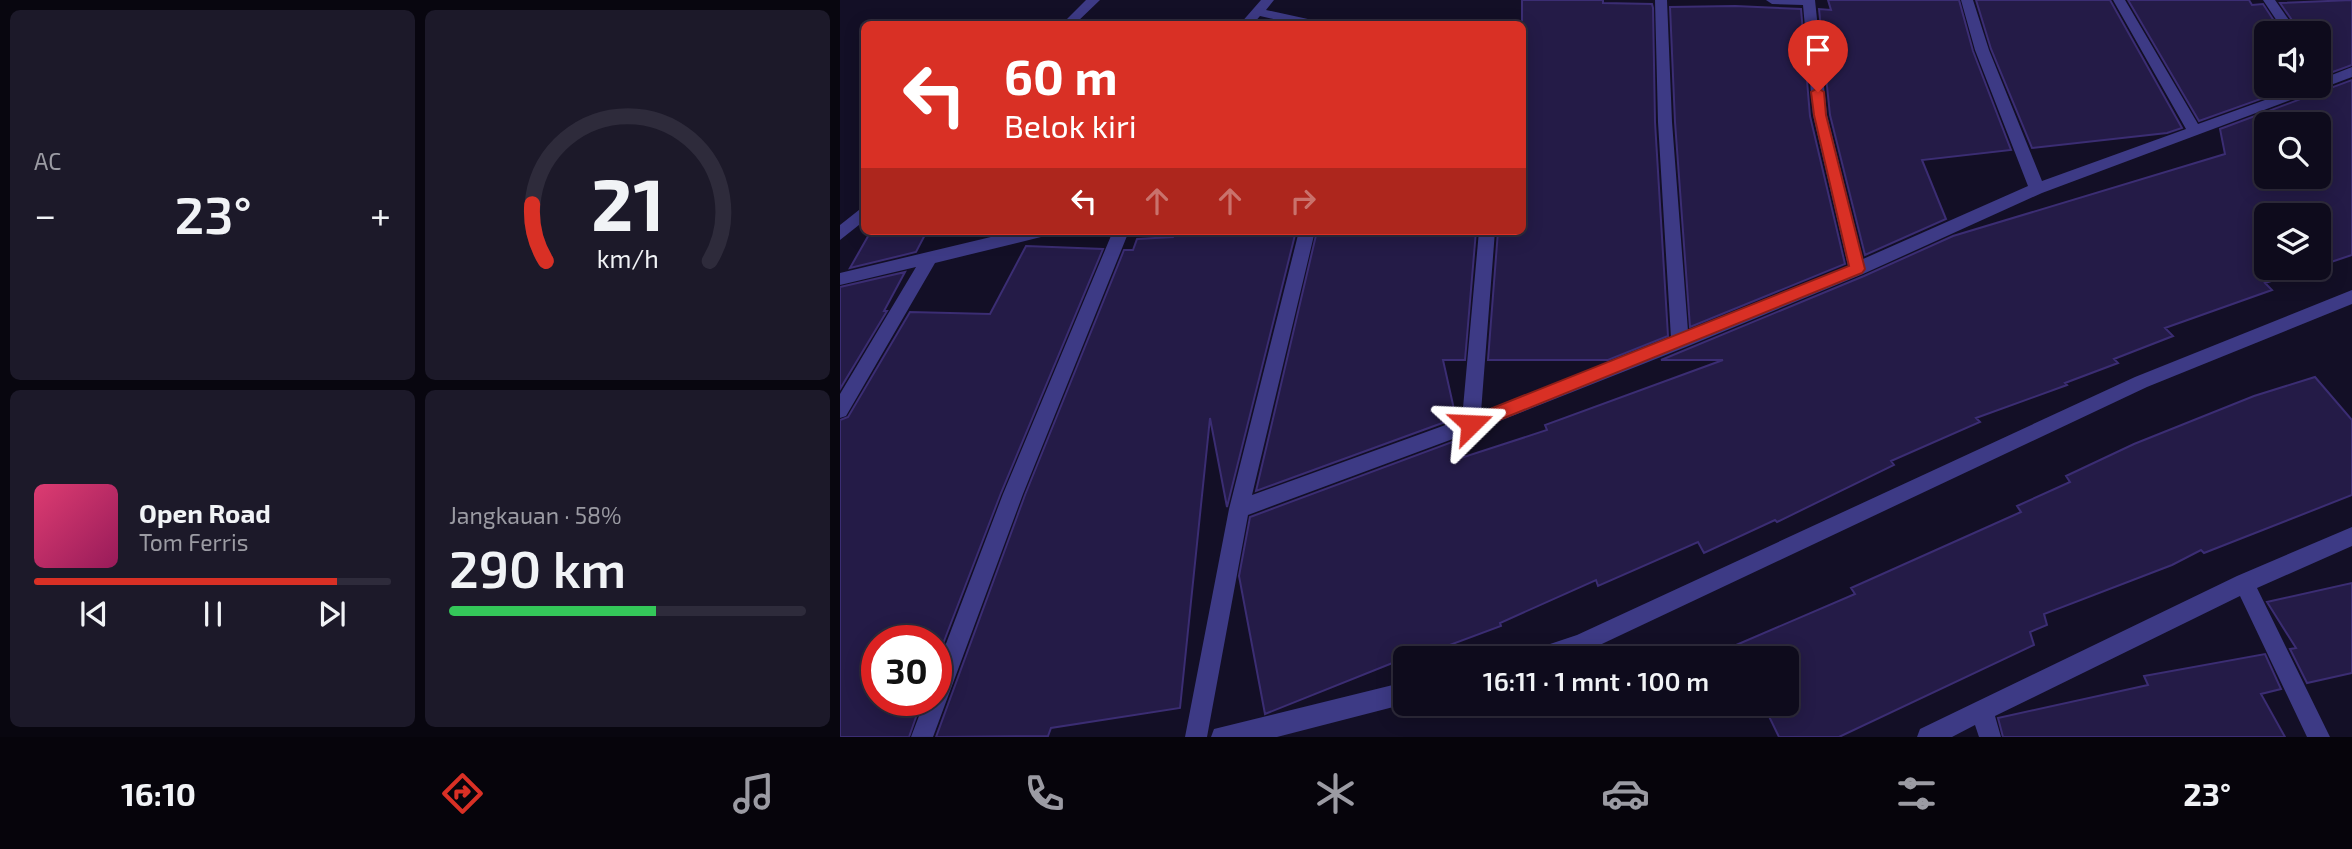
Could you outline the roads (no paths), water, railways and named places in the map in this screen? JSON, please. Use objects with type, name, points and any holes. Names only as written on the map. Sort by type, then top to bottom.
[{"type":"street","points":[[1071,21],[1094,0]]},
{"type":"street","points":[[1249,21],[1268,0]]},
{"type":"street","points":[[1661,0],[1665,122],[1680,342]]},
{"type":"street","points":[[1772,0],[1809,0],[1820,115],[1857,269]]},
{"type":"street","points":[[1967,0],[1982,50],[2037,189]]},
{"type":"street","points":[[2119,0],[2194,131]]},
{"type":"street","points":[[2269,0],[2284,21]]},
{"type":"street","points":[[1258,12],[1298,21]]},
{"type":"street","points":[[2331,78],[2352,72]]},
{"type":"street","points":[[1239,509],[1471,424],[1680,342],[1857,269],[2037,189],[2277,98]]},
{"type":"street","points":[[840,234],[861,215]]},
{"type":"street","points":[[840,279],[1024,235]]},
{"type":"street","points":[[952,656],[1013,494],[1119,235]]},
{"type":"street","points":[[1196,737],[1239,509],[1306,235]]},
{"type":"street","points":[[1471,424],[1487,235]]},
{"type":"street","points":[[840,410],[930,257]]},
{"type":"street","points":[[1574,646],[2141,382],[2352,297]]},
{"type":"street","points":[[1928,737],[2244,583],[2352,536]]},
{"type":"street","points":[[2244,583],[2319,737]]},
{"type":"street","points":[[1222,737],[1253,732],[1393,696]]},
{"type":"street","points":[[1982,711],[1990,737]]},
{"type":"street","points":[[922,737],[930,716]]}]
